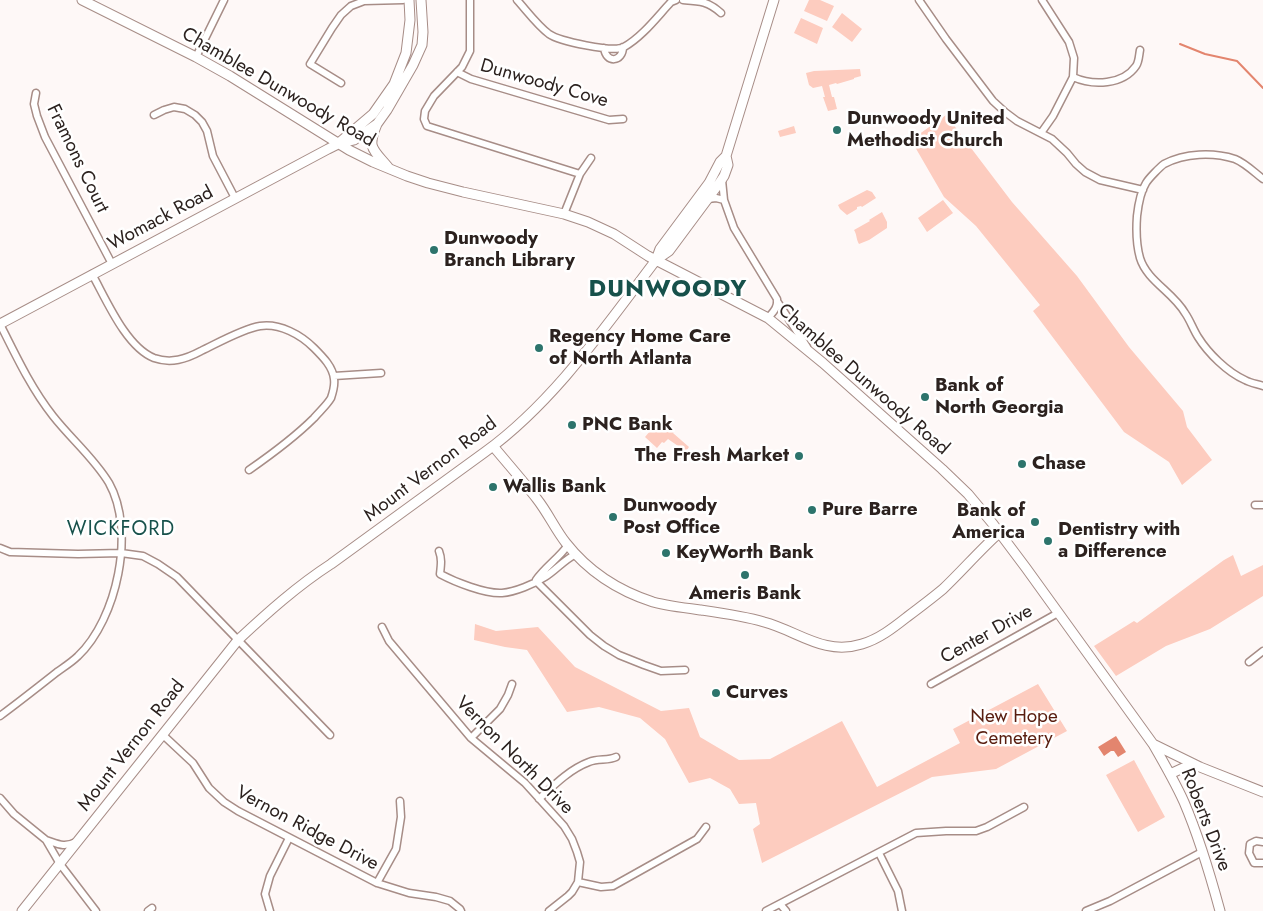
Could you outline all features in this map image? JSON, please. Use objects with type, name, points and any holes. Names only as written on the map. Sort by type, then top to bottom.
[{"type":"street","name":"Chamblee Dunwoody Road","points":[[83,0],[196,57],[230,76],[338,144],[371,160],[407,176],[463,192],[564,214],[606,229],[656,260],[768,318],[809,350],[942,469],[968,495],[1026,568],[1153,744],[1196,765],[1263,792]]},
{"type":"street","points":[[196,57],[224,0]]},
{"type":"street","points":[[341,83],[310,64],[345,10],[357,3],[372,0],[403,0]]},
{"type":"street","points":[[338,144],[373,114],[394,84],[406,53],[410,20],[409,0]]},
{"type":"street","points":[[338,144],[354,140],[377,124],[402,86],[414,65],[422,45],[421,0]]},
{"type":"street","points":[[470,0],[470,52],[462,67],[434,96],[425,111],[424,119],[426,126],[580,174]]},
{"type":"street","points":[[517,0],[544,30],[552,36],[591,47],[616,49],[623,47],[643,32],[672,1]]},
{"type":"street","points":[[682,0],[705,2],[721,12]]},
{"type":"street","name":"Mount Vernon Road","points":[[22,911],[163,735],[214,669],[235,638],[315,574],[493,446],[555,387],[588,348],[656,260],[660,249],[709,184],[720,162],[726,156],[774,0]]},
{"type":"street","points":[[919,0],[993,101],[1005,112],[1017,121],[1052,139],[1084,172],[1100,180],[1143,190]]},
{"type":"street","points":[[1040,133],[1053,116],[1073,77],[1074,58],[1069,42],[1042,0]]},
{"type":"street","points":[[1073,77],[1088,82],[1110,81],[1119,78],[1128,74],[1138,64],[1140,50]]},
{"type":"street","name":"Dunwoody Cove","points":[[457,72],[471,79],[609,120],[623,120]]},
{"type":"street","name":"Framons Court","points":[[36,93],[34,104],[36,116],[45,137],[112,264]]},
{"type":"street","points":[[154,115],[174,107],[185,109],[202,122],[207,131],[213,156],[235,198]]},
{"type":"street","points":[[377,124],[371,143],[374,151],[388,167]]},
{"type":"street","name":"Womack Road","points":[[0,324],[338,144]]},
{"type":"street","points":[[1263,179],[1237,160],[1220,155],[1199,155],[1178,159],[1162,165],[1145,184],[1138,207],[1136,240],[1140,259],[1147,274],[1176,300],[1208,350],[1220,363],[1244,380],[1263,386]]},
{"type":"street","points":[[656,260],[669,251],[722,180],[728,165],[726,156]]},
{"type":"street","points":[[564,214],[580,174],[590,158]]},
{"type":"street","points":[[722,180],[724,200],[737,235],[809,350]]},
{"type":"street","points":[[708,199],[724,200]]},
{"type":"street","points":[[92,274],[128,336],[142,350],[153,357],[166,361],[178,361],[242,332],[259,326],[270,326],[282,328],[296,334],[310,344],[329,364],[334,376],[331,398],[321,411],[297,434],[249,470]]},
{"type":"street","points":[[768,318],[776,309],[777,299]]},
{"type":"street","points":[[0,324],[38,396],[109,484],[117,504],[122,529],[122,545],[116,583],[107,612],[92,640],[78,656],[0,716]]},
{"type":"street","points":[[334,376],[381,373]]},
{"type":"street","points":[[493,446],[536,498],[568,545],[588,566],[611,583],[631,594],[654,602],[748,618],[768,623],[812,642],[834,647],[851,647],[886,633],[942,589],[999,533]]},
{"type":"street","points":[[1255,505],[1263,505]]},
{"type":"street","points":[[536,581],[545,569],[563,553],[568,545]]},
{"type":"street","points":[[0,548],[10,552],[121,553],[143,556],[158,564],[177,577],[330,735]]},
{"type":"street","points":[[439,551],[442,564],[440,574],[454,582],[500,593],[516,590],[544,578],[567,558],[576,554]]},
{"type":"street","points":[[536,581],[590,635],[619,655],[661,671],[685,670]]},
{"type":"street","name":"Center Drive","points":[[931,684],[1058,613]]},
{"type":"street","name":"Vernon North Drive","points":[[382,627],[389,641],[471,738],[525,783],[564,826],[572,839],[580,862],[578,882]]},
{"type":"street","points":[[1249,662],[1263,651]]},
{"type":"street","points":[[471,738],[500,709],[512,684]]},
{"type":"street","name":"Vernon Ridge Drive","points":[[163,735],[193,763],[209,788],[238,812],[377,883],[410,893],[436,896],[450,901],[461,911]]},
{"type":"street","name":"Roberts Drive","points":[[1153,744],[1184,802],[1211,878],[1220,911]]},
{"type":"street","points":[[539,799],[566,775],[588,762],[616,757]]},
{"type":"street","points":[[1170,774],[1196,765]]},
{"type":"street","points":[[0,798],[14,814],[46,840],[60,864],[96,911]]},
{"type":"street","points":[[377,883],[396,849],[401,816],[400,801]]},
{"type":"street","points":[[766,911],[916,833],[976,831],[1024,807]]},
{"type":"street","points":[[549,911],[572,892],[578,882],[601,887],[612,886],[697,839],[706,827]]},
{"type":"street","points":[[270,911],[265,894],[267,885],[289,838]]},
{"type":"street","points":[[46,840],[64,846],[71,845],[77,841]]},
{"type":"street","points":[[1263,842],[1256,841],[1250,844],[1249,853],[1254,863],[1263,863]]},
{"type":"street","points":[[1086,911],[1110,901],[1202,852]]},
{"type":"street","points":[[879,853],[898,891],[902,911]]},
{"type":"street","points":[[780,904],[786,911]]},
{"type":"green space","points":[[809,0],[820,0],[834,6],[827,21],[804,11]]},
{"type":"green space","points":[[842,13],[862,29],[852,42],[832,27]]},
{"type":"green space","points":[[801,18],[823,28],[817,44],[794,33]]},
{"type":"green space","points":[[860,69],[861,76],[829,85],[837,109],[828,111],[823,97],[825,97],[822,86],[813,88],[809,85],[806,73],[814,71]]},
{"type":"green space","points":[[946,115],[1012,202],[1077,276],[1129,347],[1183,411],[1187,427],[1212,460],[1182,485],[1169,462],[1124,432],[1033,311],[1040,305],[976,226],[944,197],[911,140]]},
{"type":"green space","points":[[794,126],[796,133],[780,137],[778,131]]},
{"type":"green space","points":[[867,190],[872,192],[876,198],[862,207],[857,207],[857,209],[847,215],[840,209],[838,205]]},
{"type":"green space","points":[[943,200],[953,213],[927,232],[918,218]]},
{"type":"green space","points":[[882,212],[887,222],[887,228],[859,244],[854,230]]},
{"type":"green space","points":[[661,418],[673,427],[675,430],[673,433],[689,447],[680,459],[675,455],[681,448],[668,439],[657,448],[645,437]]},
{"type":"green space","points":[[1233,555],[1241,576],[1263,565],[1263,596],[1210,629],[1166,646],[1116,676],[1094,646],[1134,621],[1137,623]]},
{"type":"green space","name":"New Hope Cemetery","points":[[475,624],[496,631],[538,627],[575,667],[661,711],[689,708],[700,737],[739,760],[770,759],[842,721],[877,787],[960,743],[953,729],[1038,684],[1067,731],[996,769],[932,777],[762,863],[753,829],[760,824],[756,803],[739,804],[730,789],[710,778],[689,783],[665,739],[640,718],[599,707],[567,712],[527,650],[474,640]]},
{"type":"green space","points":[[1134,760],[1165,817],[1138,832],[1106,775]]},
{"type":"shaded area","points":[[1116,736],[1126,752],[1118,757],[1114,751],[1111,751],[1104,756],[1098,747]]},
{"type":"waterway","points":[[1180,44],[1205,54],[1237,61],[1263,88]]},
{"type":"place","name":"Dunwoody United Methodist Church","points":[[837,130]]},
{"type":"place","name":"Dunwoody Branch Library","points":[[434,250]]},
{"type":"place","name":"Regency Home Care of North Atlanta","points":[[539,348]]},
{"type":"place","name":"Bank of North Georgia","points":[[925,397]]},
{"type":"place","name":"PNC Bank","points":[[572,425]]},
{"type":"place","name":"The Fresh Market","points":[[799,456]]},
{"type":"place","name":"Chase","points":[[1022,464]]},
{"type":"place","name":"Wallis Bank","points":[[493,487]]},
{"type":"place","name":"Pure Barre","points":[[812,510]]},
{"type":"place","name":"Dunwoody Post Office","points":[[613,517]]},
{"type":"place","name":"Bank of America","points":[[1035,522]]},
{"type":"place","name":"Dentistry with a Difference","points":[[1048,541]]},
{"type":"place","name":"KeyWorth Bank","points":[[666,553]]},
{"type":"place","name":"Ameris Bank","points":[[745,575]]},
{"type":"place","name":"Curves","points":[[716,693]]},
{"type":"district","name":"DUNWOODY","points":[[668,290]]},
{"type":"district","name":"WICKFORD","points":[[121,530]]}]
